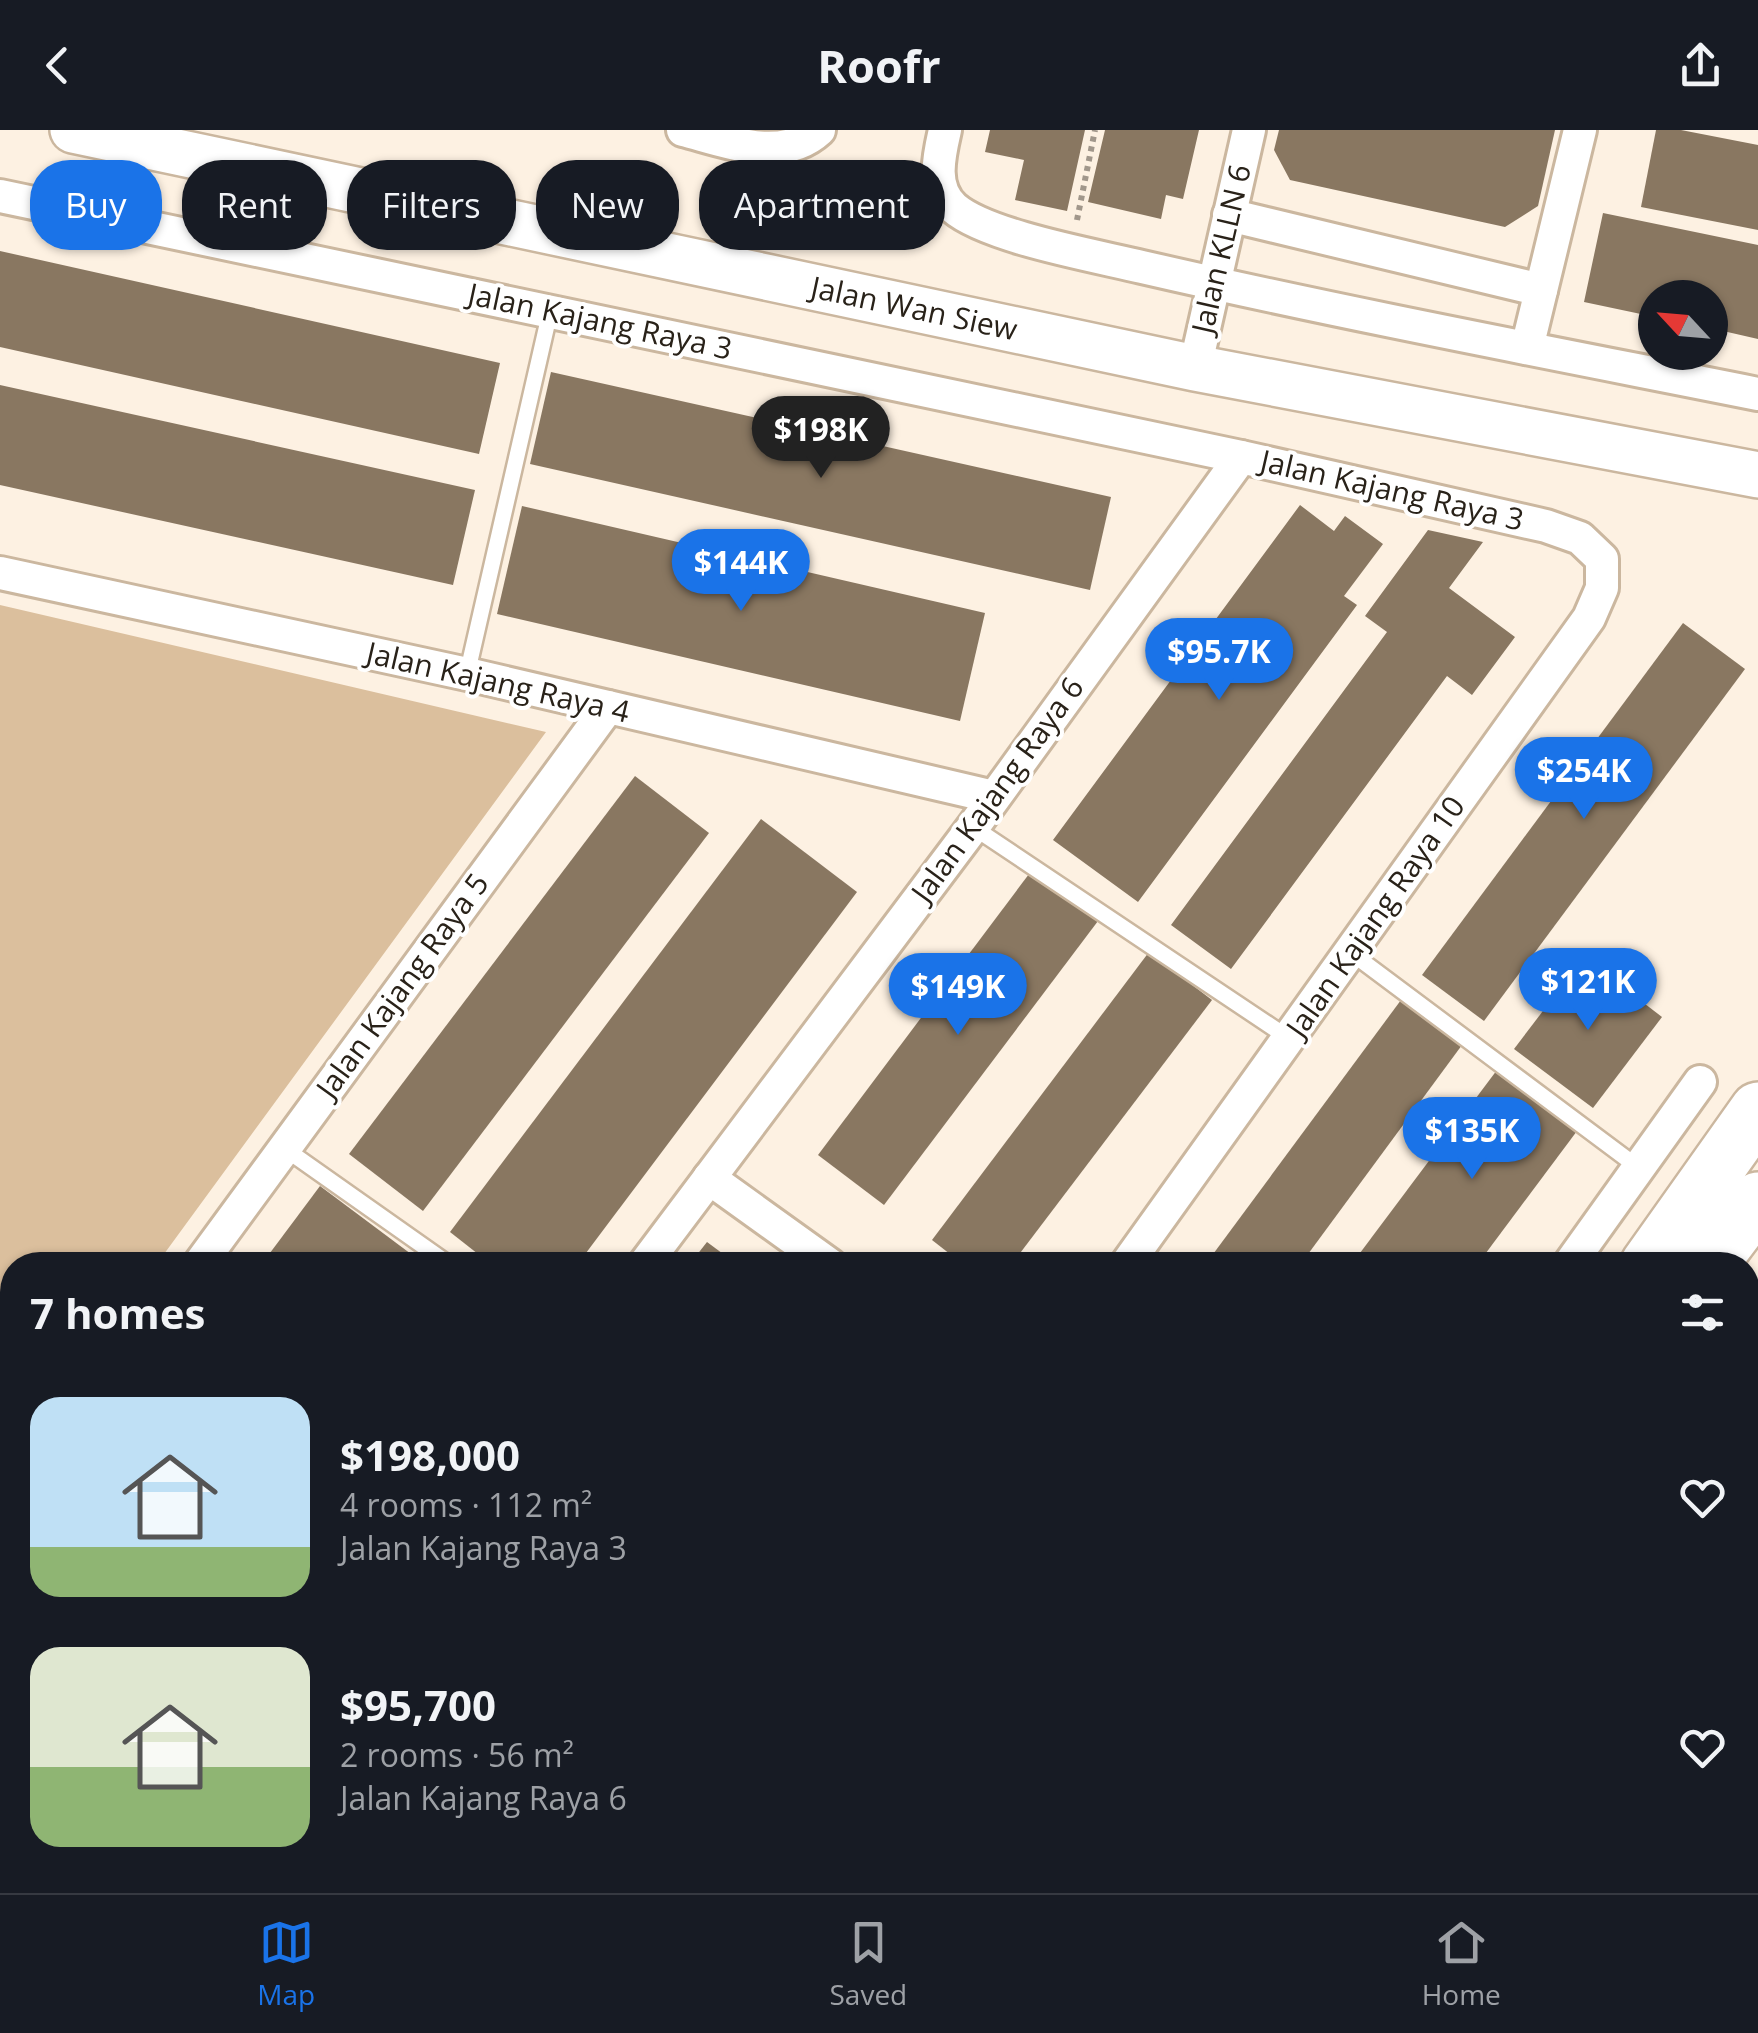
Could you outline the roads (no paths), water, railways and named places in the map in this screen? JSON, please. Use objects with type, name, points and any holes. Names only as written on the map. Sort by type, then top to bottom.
[{"type":"highway","points":[[1657,1252],[1758,1110]]},
{"type":"highway","points":[[1720,1252],[1758,1200]]},
{"type":"street","name":"Jalan Wan Siew","points":[[73,130],[1195,368],[1758,475]]},
{"type":"street","points":[[683,130],[753,147],[806,142],[819,130]]},
{"type":"street","points":[[945,130],[937,166],[942,189],[953,207],[978,222],[1070,250],[1214,283],[1758,394]]},
{"type":"street","name":"Jalan KLLN 6","points":[[1195,368],[1248,130]]},
{"type":"street","points":[[1527,348],[1580,130]]},
{"type":"street","name":"Jalan Kajang Raya 3","points":[[0,196],[1240,457],[1546,526],[1580,538],[1602,559]]},
{"type":"street","points":[[1230,215],[1541,290]]},
{"type":"street","name":"Jalan Kajang Raya 6","points":[[654,1252],[994,797],[1240,457]]},
{"type":"street","name":"Jalan Kajang Raya 10","points":[[1135,1252],[1589,618],[1602,588],[1602,559]]},
{"type":"street","name":"Jalan Kajang Raya 4","points":[[0,572],[466,674],[994,797]]},
{"type":"street","name":"Jalan Kajang Raya 5","points":[[208,1252],[608,707]]},
{"type":"street","points":[[1578,1252],[1700,1082]]},
{"type":"street","points":[[709,1178],[808,1252]]},
{"type":"lane","points":[[466,674],[550,312]]},
{"type":"lane","points":[[972,826],[1290,1040]]},
{"type":"lane","points":[[1350,952],[1639,1168]]},
{"type":"lane","points":[[284,1148],[431,1252]]}]
